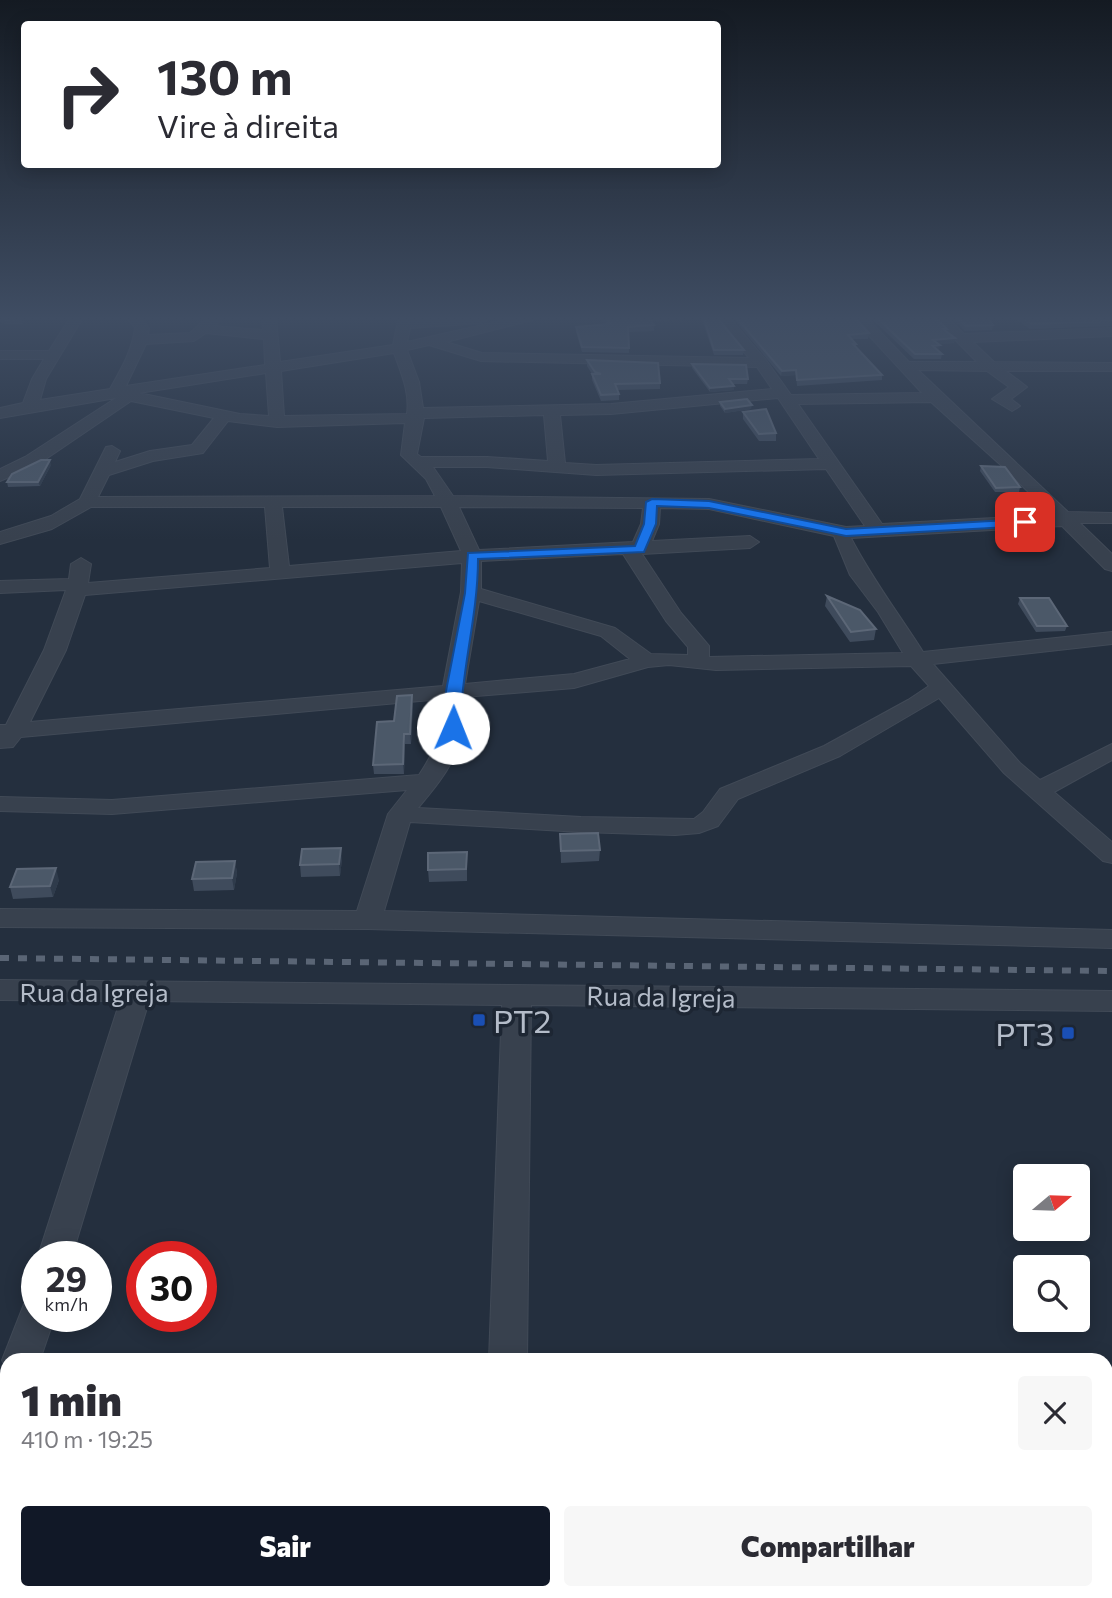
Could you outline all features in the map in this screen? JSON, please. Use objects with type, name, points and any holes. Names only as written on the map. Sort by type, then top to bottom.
[{"type":"street","points":[[30,406],[36,391]]},
{"type":"street","points":[[0,476],[31,461],[121,395],[123,391]]},
{"type":"street","points":[[0,413],[30,406],[146,391]]},
{"type":"street","points":[[275,391],[277,422]]},
{"type":"street","points":[[369,920],[400,814],[427,782],[445,754],[453,728],[453,691],[471,593],[472,556],[449,502],[433,476],[409,455],[416,416],[413,391]]},
{"type":"street","points":[[779,391],[877,530]]},
{"type":"street","points":[[929,391],[1009,463],[1111,563]]},
{"type":"street","points":[[1012,406],[1000,399],[1013,391]]},
{"type":"street","points":[[121,395],[224,416],[277,422],[552,411],[783,397],[935,397]]},
{"type":"street","points":[[552,411],[557,469]]},
{"type":"street","points":[[101,472],[149,457],[197,449],[224,416]]},
{"type":"street","points":[[87,502],[112,451]]},
{"type":"street","points":[[415,462],[487,462],[557,469],[702,469],[830,464]]},
{"type":"street","points":[[702,469],[709,504]]},
{"type":"street","points":[[0,538],[56,519],[87,502],[709,504],[846,533],[1064,518],[1112,518]]},
{"type":"street","points":[[273,502],[280,572]]},
{"type":"street","points":[[635,550],[650,524],[652,502]]},
{"type":"street","points":[[846,533],[842,538],[860,575],[887,610],[917,659],[1012,768],[1112,855]]},
{"type":"street","points":[[0,587],[79,579],[280,572],[472,556],[635,550],[750,542]]},
{"type":"street","points":[[635,550],[673,617],[698,646],[699,663]]},
{"type":"street","points":[[4,737],[64,630],[79,579]]},
{"type":"street","points":[[471,593],[608,632],[646,661]]},
{"type":"street","points":[[4,737],[590,678],[646,661],[669,659],[699,663],[758,664],[917,659],[1112,638]]},
{"type":"street","points":[[400,814],[569,825],[685,826],[705,823],[714,817],[719,804],[729,793],[832,751],[916,705],[941,687]]},
{"type":"street","points":[[1037,791],[1112,751]]},
{"type":"street","points":[[0,804],[113,807],[256,797],[347,785],[427,782]]},
{"type":"street","points":[[0,918],[369,920],[1112,939]]},
{"type":"street","name":"Rua da Igreja","points":[[0,990],[1112,1001]]},
{"type":"street","points":[[60,1241],[138,991]]},
{"type":"street","points":[[508,1353],[517,994]]},
{"type":"street","points":[[23,1353],[31,1332]]},
{"type":"building","points":[[599,391],[618,391],[619,394],[601,395]]},
{"type":"building","points":[[747,399],[752,405],[725,409],[720,402]]},
{"type":"building","points":[[766,409],[776,433],[759,434],[743,412]]},
{"type":"building","points":[[41,460],[50,460],[38,482],[7,482],[12,474]]},
{"type":"building","points":[[981,466],[1005,467],[1020,487],[996,488]]},
{"type":"building","points":[[827,596],[860,610],[876,629],[851,632]]},
{"type":"building","points":[[1020,598],[1049,598],[1067,626],[1037,626]]},
{"type":"building","points":[[412,695],[410,734],[404,734],[403,764],[373,765],[377,722],[394,721],[397,696]]},
{"type":"building","points":[[598,833],[600,850],[561,851],[560,834]]},
{"type":"building","points":[[341,848],[339,864],[300,865],[302,849]]},
{"type":"building","points":[[467,852],[466,869],[428,870],[428,853]]},
{"type":"building","points":[[235,861],[232,878],[192,879],[196,862]]},
{"type":"building","points":[[56,868],[50,886],[10,887],[17,869]]},
{"type":"railway","points":[[0,958],[1112,971]]},
{"type":"place","name":"PT2","points":[[479,1020]]},
{"type":"place","name":"PT3","points":[[1068,1033]]},
{"type":"route","points":[[453,728],[453,691],[471,593],[472,556],[640,549],[650,524],[652,502],[709,504],[846,533],[1025,522]]}]
